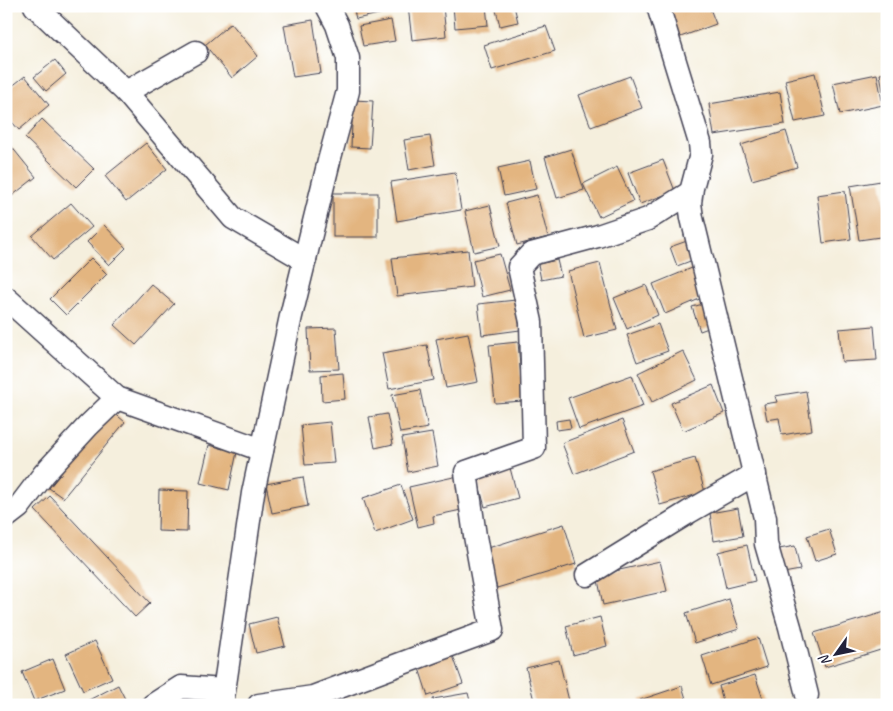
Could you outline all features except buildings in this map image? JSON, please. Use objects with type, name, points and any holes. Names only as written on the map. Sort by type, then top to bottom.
[{"type":"street","points":[[35,6],[126,92],[233,218],[305,260]]},
{"type":"street","points":[[223,698],[253,494],[262,450],[291,316],[348,91],[348,58],[337,25],[326,6]]},
{"type":"street","points":[[658,6],[700,143],[701,154],[690,202],[692,218],[766,518],[766,544],[807,695]]},
{"type":"street","points":[[126,92],[196,52]]},
{"type":"street","points":[[259,705],[313,697],[492,630],[475,536],[466,472],[534,448],[531,322],[519,267],[530,254],[598,236],[648,219],[692,192]]},
{"type":"street","points":[[6,298],[117,398],[262,450]]},
{"type":"street","points":[[6,517],[19,507],[44,474],[117,398]]},
{"type":"street","points":[[587,575],[755,474]]},
{"type":"street","points":[[153,705],[181,687],[252,705]]}]
